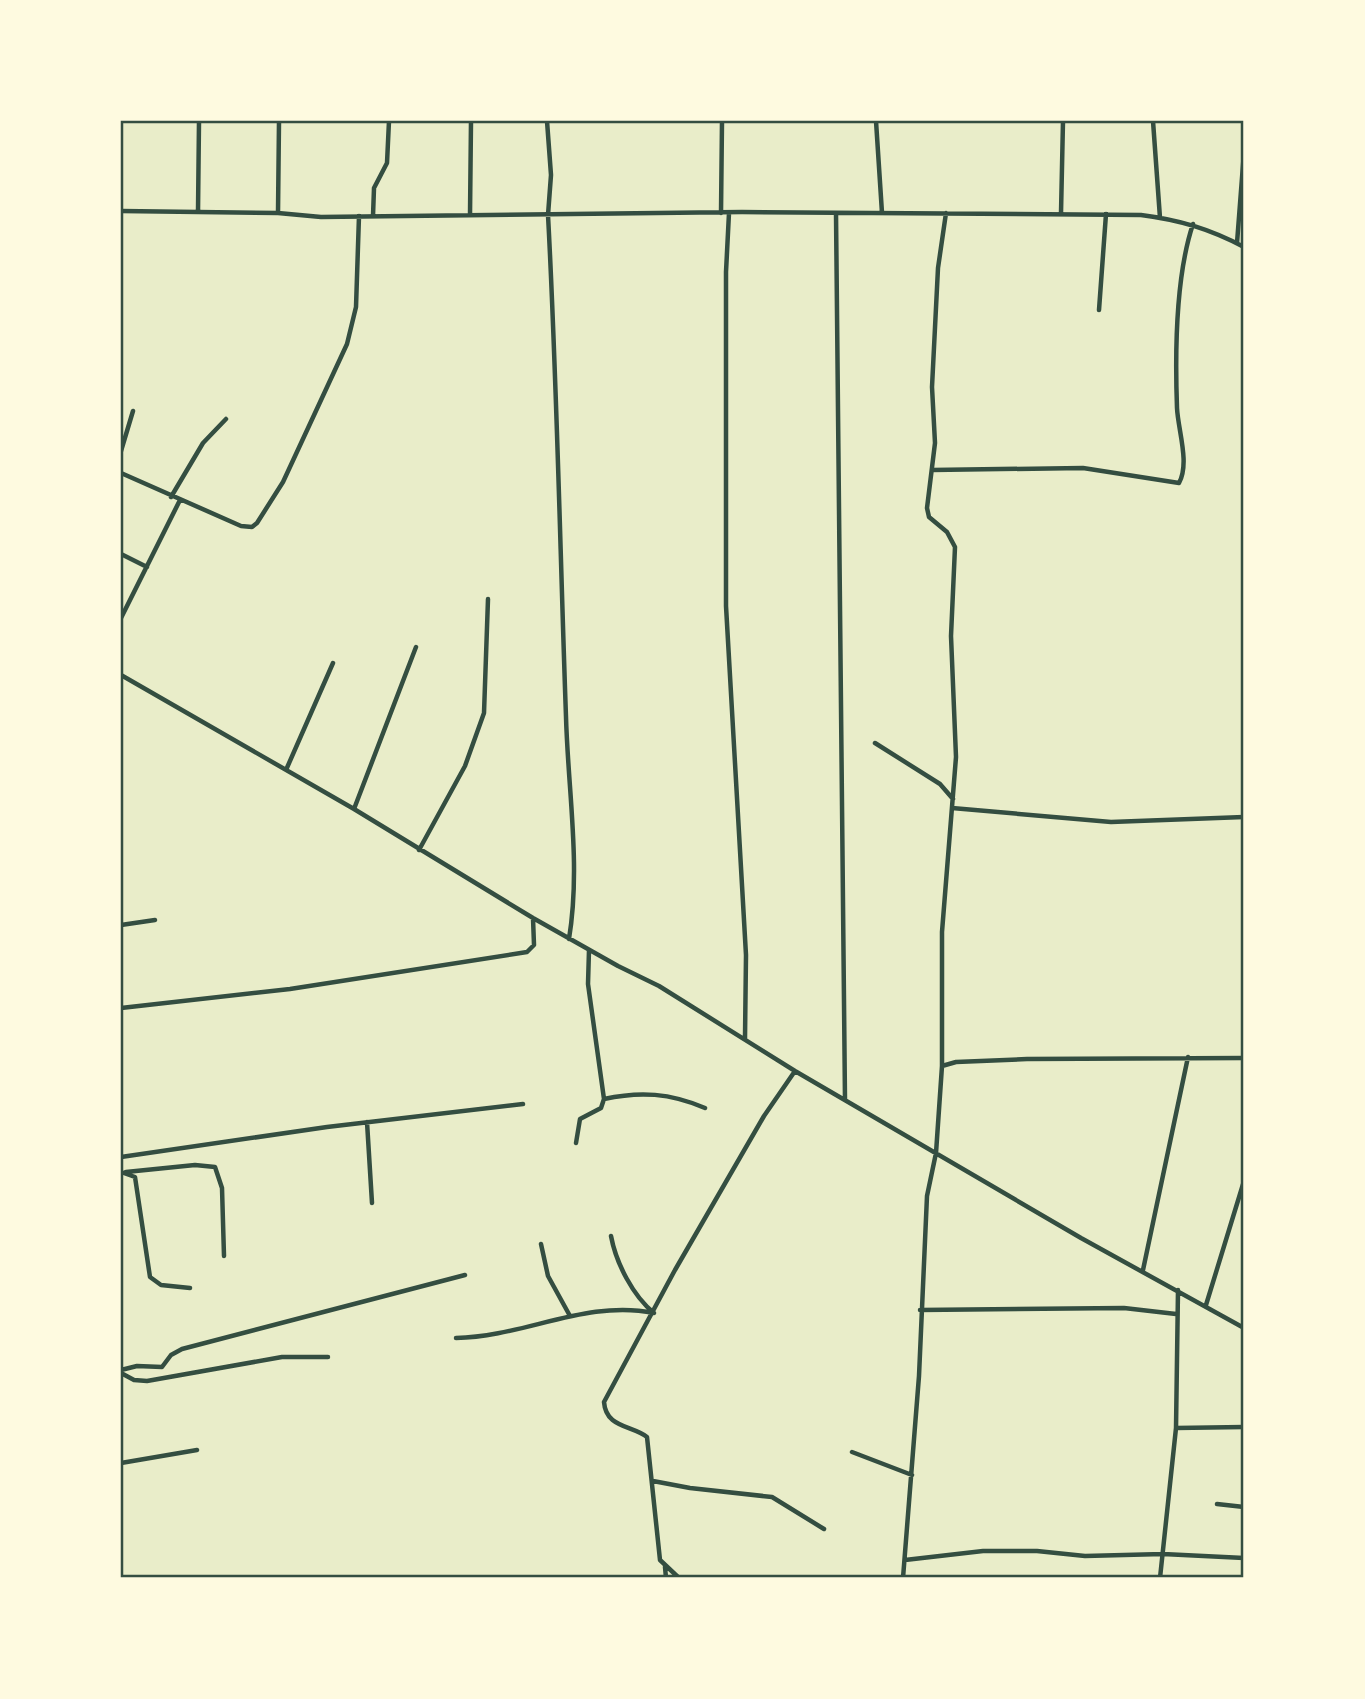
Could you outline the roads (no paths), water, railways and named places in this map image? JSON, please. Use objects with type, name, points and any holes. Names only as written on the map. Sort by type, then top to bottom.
[{"type":"street","points":[[198,212],[199,121]]},
{"type":"street","points":[[278,213],[279,121]]},
{"type":"street","points":[[373,216],[374,188],[387,163],[389,121]]},
{"type":"street","points":[[470,215],[471,121]]},
{"type":"street","points":[[547,121],[551,175],[548,215],[566,720],[574,866],[574,911],[569,939]]},
{"type":"street","points":[[721,213],[722,121]]},
{"type":"street","points":[[876,121],[882,213]]},
{"type":"street","points":[[1061,213],[1063,121]]},
{"type":"street","points":[[1153,121],[1160,218]]},
{"type":"street","points":[[1237,243],[1244,152]]},
{"type":"street","points":[[121,211],[359,216],[1106,214],[1160,218],[1193,224],[1244,247]]},
{"type":"street","points":[[729,213],[726,272],[726,606],[746,955],[745,1038]]},
{"type":"street","points":[[836,213],[845,1100]]},
{"type":"street","points":[[903,1578],[912,1475],[928,1196],[936,1153],[942,1066],[942,932],[956,757],[951,636],[955,547],[947,532],[929,517],[927,508],[935,443],[932,387],[939,268],[946,213]]},
{"type":"street","points":[[1099,310],[1106,214]]},
{"type":"street","points":[[121,473],[247,528],[257,523],[266,512],[347,344],[356,307],[359,216]]},
{"type":"street","points":[[932,470],[1083,468],[1179,483],[1183,466],[1177,408],[1182,261],[1193,224]]},
{"type":"street","points":[[121,451],[134,411]]},
{"type":"street","points":[[171,496],[203,443],[226,419]]},
{"type":"street","points":[[121,618],[180,500]]},
{"type":"street","points":[[121,554],[147,567]]},
{"type":"street","points":[[419,850],[466,766],[484,713],[488,599]]},
{"type":"street","points":[[354,809],[416,647]]},
{"type":"street","points":[[286,770],[333,663]]},
{"type":"street","points":[[122,677],[354,809],[569,939],[659,986],[795,1071],[936,1153],[1244,1328]]},
{"type":"street","points":[[875,743],[940,784],[953,799]]},
{"type":"street","points":[[952,808],[1111,822],[1244,817]]},
{"type":"street","points":[[121,1008],[290,989],[527,952],[534,945],[533,918]]},
{"type":"street","points":[[121,925],[155,920]]},
{"type":"street","points":[[576,1143],[580,1119],[601,1108],[604,1100],[588,984],[589,950]]},
{"type":"street","points":[[1143,1270],[1188,1057]]},
{"type":"street","points":[[942,1066],[956,1062],[1244,1058]]},
{"type":"street","points":[[666,1578],[658,1545],[647,1437],[614,1422],[605,1409],[604,1402],[675,1270],[764,1116],[795,1071]]},
{"type":"street","points":[[604,1100],[623,1095],[655,1094],[673,1096],[705,1108]]},
{"type":"street","points":[[121,1157],[367,1122],[523,1104]]},
{"type":"street","points":[[367,1122],[372,1203]]},
{"type":"street","points":[[123,1172],[195,1165],[215,1167],[222,1188],[224,1256]]},
{"type":"street","points":[[123,1172],[135,1177],[139,1191],[150,1277],[161,1285],[190,1288]]},
{"type":"street","points":[[1206,1306],[1244,1181]]},
{"type":"street","points":[[611,1236],[634,1289],[643,1304],[654,1313]]},
{"type":"street","points":[[541,1244],[548,1276],[570,1316]]},
{"type":"street","points":[[121,1371],[137,1366],[162,1367],[171,1355],[182,1349],[465,1275]]},
{"type":"street","points":[[1160,1578],[1176,1428],[1178,1290]]},
{"type":"street","points":[[456,1338],[488,1335],[617,1308],[654,1313]]},
{"type":"street","points":[[920,1310],[1124,1308],[1176,1314]]},
{"type":"street","points":[[121,1371],[134,1380],[147,1381],[282,1357],[328,1357]]},
{"type":"street","points":[[1176,1428],[1244,1427]]},
{"type":"street","points":[[121,1463],[197,1450]]},
{"type":"street","points":[[852,1452],[912,1475]]},
{"type":"street","points":[[653,1480],[690,1488],[772,1497],[824,1530]]},
{"type":"street","points":[[1217,1504],[1244,1507]]},
{"type":"street","points":[[905,1560],[983,1551],[1037,1551],[1085,1556],[1163,1554],[1244,1558]]},
{"type":"street","points":[[665,1566],[679,1578]]}]
